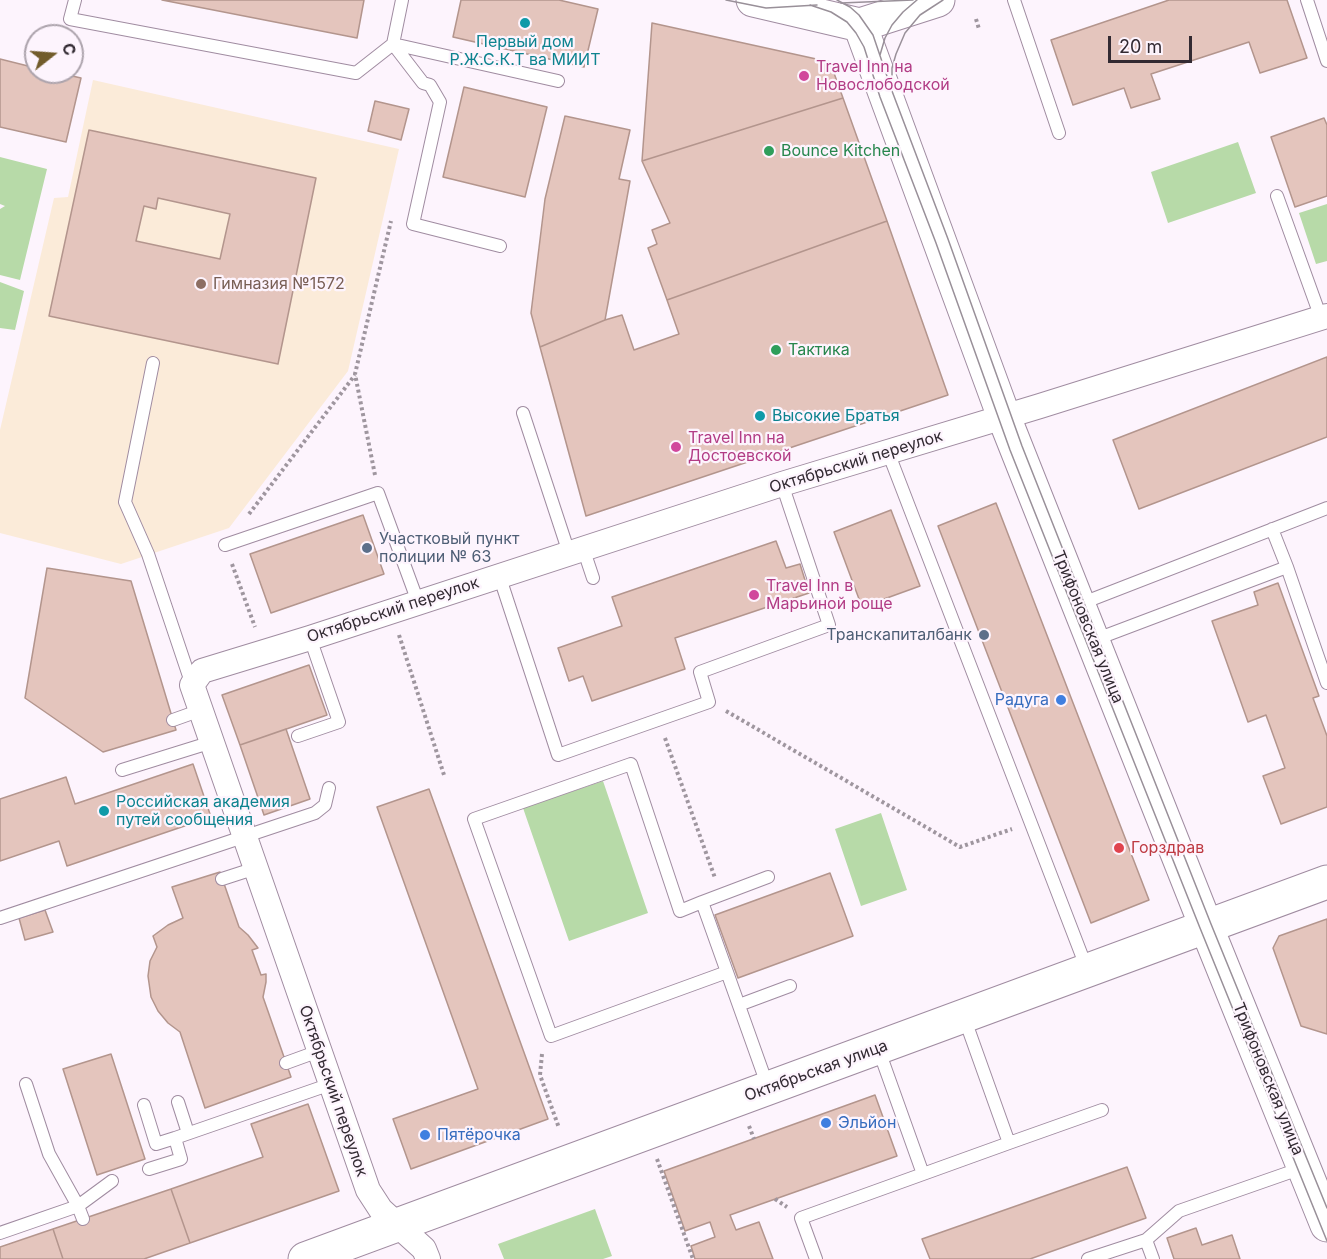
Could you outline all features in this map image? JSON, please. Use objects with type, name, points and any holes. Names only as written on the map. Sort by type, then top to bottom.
[{"type":"street","points":[[758,0],[860,25],[938,0]]},
{"type":"street","name":"Трифоновская улица","points":[[860,25],[1004,417],[1327,1225]]},
{"type":"street","name":"Октябрьский переулок","points":[[428,1259],[424,1249],[381,1210],[368,1190],[192,685],[202,671],[782,484],[1324,317]]},
{"type":"street","name":"Октябрьская улица","points":[[304,1259],[1327,882]]},
{"type":"lane","points":[[75,0],[70,19],[356,73],[393,44],[402,0]]},
{"type":"lane","points":[[1014,0],[1059,133]]},
{"type":"lane","points":[[1307,0],[1327,61]]},
{"type":"lane","points":[[393,44],[558,81]]},
{"type":"lane","points":[[393,44],[423,83],[430,85],[440,102],[413,224],[500,246]]},
{"type":"lane","points":[[1277,196],[1324,317]]},
{"type":"lane","points":[[153,363],[125,502],[148,554],[192,685]]},
{"type":"lane","points":[[524,413],[576,551],[593,578]]},
{"type":"lane","points":[[888,452],[1087,970]]},
{"type":"lane","points":[[499,575],[558,755],[709,702],[700,672],[830,625],[782,484]]},
{"type":"lane","points":[[225,545],[378,493],[418,602]]},
{"type":"lane","points":[[1079,605],[1327,508]]},
{"type":"lane","points":[[1272,529],[1327,683]]},
{"type":"lane","points":[[1093,641],[1287,567]]},
{"type":"lane","points":[[298,736],[339,722],[310,638]]},
{"type":"lane","points":[[173,720],[201,710]]},
{"type":"lane","points":[[122,770],[212,742]]},
{"type":"lane","points":[[727,972],[551,1035],[474,819],[631,764],[680,910],[768,877]]},
{"type":"lane","points":[[0,918],[315,813],[325,805],[329,788]]},
{"type":"lane","points":[[222,879],[256,868]]},
{"type":"lane","points":[[702,902],[768,1088]]},
{"type":"lane","points":[[739,1005],[790,986]]},
{"type":"lane","points":[[964,1016],[1009,1143]]},
{"type":"lane","points":[[878,1048],[923,1174]]},
{"type":"lane","points":[[286,1062],[320,1051]]},
{"type":"lane","points":[[26,1084],[49,1154],[83,1219]]},
{"type":"lane","points":[[144,1105],[156,1144],[330,1084]]},
{"type":"lane","points":[[178,1101],[188,1133]]},
{"type":"lane","points":[[816,1259],[801,1218],[1102,1110]]},
{"type":"lane","points":[[149,1169],[181,1159],[175,1138]]},
{"type":"lane","points":[[1088,1259],[1146,1240],[1179,1211],[1303,1167]]},
{"type":"lane","points":[[0,1233],[78,1206],[112,1181]]},
{"type":"lane","points":[[1146,1240],[1153,1259]]},
{"type":"path","points":[[976,19],[979,29]]},
{"type":"path","points":[[378,493],[355,374],[393,211]]},
{"type":"path","points":[[256,629],[225,545],[355,374]]},
{"type":"path","points":[[399,634],[444,775]]},
{"type":"path","points":[[717,715],[727,711],[960,847],[1030,822]]},
{"type":"path","points":[[664,735],[720,895]]},
{"type":"path","points":[[543,1053],[540,1075],[559,1128]]},
{"type":"path","points":[[749,1125],[754,1138]]},
{"type":"path","points":[[657,1158],[693,1259]]},
{"type":"shaded area","name":"Гимназия №1572","points":[[93,80],[399,149],[348,371],[229,528],[121,564],[0,533],[0,430],[54,198],[68,197]]},
{"type":"green space","points":[[1238,142],[1256,193],[1168,223],[1151,172]]},
{"type":"green space","points":[[0,157],[47,169],[20,280],[0,275],[0,209],[5,206],[0,204]]},
{"type":"green space","points":[[1327,204],[1327,261],[1316,264],[1299,213]]},
{"type":"green space","points":[[0,282],[24,291],[15,330],[0,328]]},
{"type":"green space","points":[[603,781],[648,913],[569,941],[523,808]]},
{"type":"green space","points":[[881,813],[907,890],[861,906],[835,829]]},
{"type":"green space","points":[[595,1209],[612,1256],[603,1259],[504,1259],[498,1244]]},
{"type":"building","points":[[162,0],[364,0],[357,38]]},
{"type":"building","name":"Первый дом Р.Ж.С.К.Т ва МИИТ","points":[[461,0],[559,0],[598,9],[584,67],[453,37]]},
{"type":"building","points":[[1169,0],[1287,0],[1307,58],[1260,73],[1249,42],[1151,74],[1160,99],[1131,108],[1124,88],[1073,105],[1051,40]]},
{"type":"building","points":[[652,23],[830,62],[843,98],[642,161]]},
{"type":"building","points":[[0,59],[24,65],[24,84],[80,84],[66,142],[0,127]]},
{"type":"building","points":[[464,87],[547,107],[525,197],[443,177]]},
{"type":"building","points":[[843,98],[887,221],[667,300],[648,248],[657,244],[652,230],[670,223],[642,161]]},
{"type":"building","points":[[375,101],[409,109],[401,140],[368,131]]},
{"type":"building","points":[[565,116],[630,130],[619,179],[630,181],[605,320],[540,347],[531,313],[545,199]]},
{"type":"building","points":[[1324,118],[1327,125],[1327,196],[1295,207],[1271,137]]},
{"type":"building","points":[[89,130],[316,178],[278,364],[49,316]],"holes":[[[158,198],[230,214],[220,259],[136,241],[144,206],[156,209]]]},
{"type":"building","points":[[887,221],[948,395],[586,516],[540,347],[622,315],[634,350],[679,334],[667,300]]},
{"type":"building","points":[[1327,357],[1327,437],[1139,509],[1113,440]]},
{"type":"building","points":[[996,503],[1149,900],[1091,923],[938,526]]},
{"type":"building","points":[[891,510],[920,586],[862,607],[834,532]]},
{"type":"building","points":[[363,515],[384,574],[271,613],[250,554]]},
{"type":"building","points":[[776,541],[786,568],[800,564],[809,593],[675,638],[685,669],[592,701],[583,676],[569,681],[558,648],[622,626],[612,597]]},
{"type":"building","points":[[47,568],[131,581],[176,730],[103,752],[25,698]]},
{"type":"building","points":[[1278,583],[1319,696],[1313,698],[1327,736],[1327,807],[1281,824],[1263,776],[1285,768],[1266,715],[1248,722],[1212,621],[1258,605],[1254,592]]},
{"type":"building","points":[[309,665],[327,715],[240,745],[222,695]]},
{"type":"building","points":[[286,729],[310,799],[264,815],[240,745]]},
{"type":"building","name":"Российская академия путей сообщения","points":[[193,764],[211,817],[67,866],[59,841],[0,861],[0,799],[66,777],[75,804]]},
{"type":"building","points":[[429,789],[548,1119],[411,1169],[393,1119],[478,1089],[377,807]]},
{"type":"building","points":[[220,872],[239,927],[258,948],[252,950],[261,975],[266,974],[263,997],[291,1077],[205,1108],[180,1032],[158,1011],[151,997],[148,976],[150,961],[157,947],[153,936],[183,918],[172,887]]},
{"type":"building","points":[[830,873],[853,936],[738,978],[715,915]]},
{"type":"building","points":[[45,910],[53,932],[25,940],[19,918]]},
{"type":"building","points":[[1327,919],[1327,1034],[1301,1026],[1273,948],[1279,936]]},
{"type":"building","points":[[111,1054],[145,1159],[97,1175],[63,1069]]},
{"type":"building","points":[[875,1095],[897,1156],[730,1215],[736,1230],[759,1222],[773,1259],[695,1259],[691,1246],[715,1237],[710,1222],[685,1231],[664,1171]]},
{"type":"building","points":[[308,1104],[339,1191],[190,1243],[171,1189],[263,1157],[251,1124]]},
{"type":"building","points":[[1127,1167],[1146,1218],[1030,1259],[930,1259],[922,1239]]},
{"type":"building","points":[[171,1189],[190,1243],[144,1259],[63,1259],[53,1229]]},
{"type":"building","points":[[1196,1228],[1202,1245],[1232,1235],[1240,1259],[1174,1259],[1167,1238]]},
{"type":"building","points":[[53,1229],[63,1259],[0,1259],[0,1247]]},
{"type":"tram line","points":[[726,0],[766,8],[817,5]]},
{"type":"tram line","points":[[837,0],[859,15],[873,35],[1022,446],[1211,924],[1327,1208]]},
{"type":"tram line","points":[[841,3],[913,0]]},
{"type":"tram line","points":[[880,55],[892,25],[917,0]]},
{"type":"tram line","points":[[892,82],[892,68],[905,33],[920,15],[943,0]]},
{"type":"tram line","points":[[810,5],[831,12],[847,22],[864,47],[880,97],[936,243],[1010,450],[1327,1241]]},
{"type":"place","name":"Первый дом Р.Ж.С.К.Т ва МИИТ","points":[[525,23]]},
{"type":"place","name":"Travel Inn на Новослободской","points":[[804,76]]},
{"type":"place","name":"Bounce Kitchen","points":[[769,151]]},
{"type":"place","name":"Гимназия №1572","points":[[201,284]]},
{"type":"place","name":"Тактика","points":[[776,350]]},
{"type":"place","name":"Высокие Братья","points":[[760,416]]},
{"type":"place","name":"Travel Inn на Достоевской","points":[[676,447]]},
{"type":"place","name":"Участковый пункт полиции № 63","points":[[367,548]]},
{"type":"place","name":"Travel Inn в Марьиной роще","points":[[754,595]]},
{"type":"place","name":"Транскапиталбанк","points":[[984,635]]},
{"type":"place","name":"Радуга","points":[[1061,700]]},
{"type":"place","name":"Российская академия путей сообщения","points":[[104,811]]},
{"type":"place","name":"Горздрав","points":[[1119,848]]},
{"type":"place","name":"Эльйон","points":[[826,1123]]},
{"type":"place","name":"Пятёрочка","points":[[425,1135]]}]
